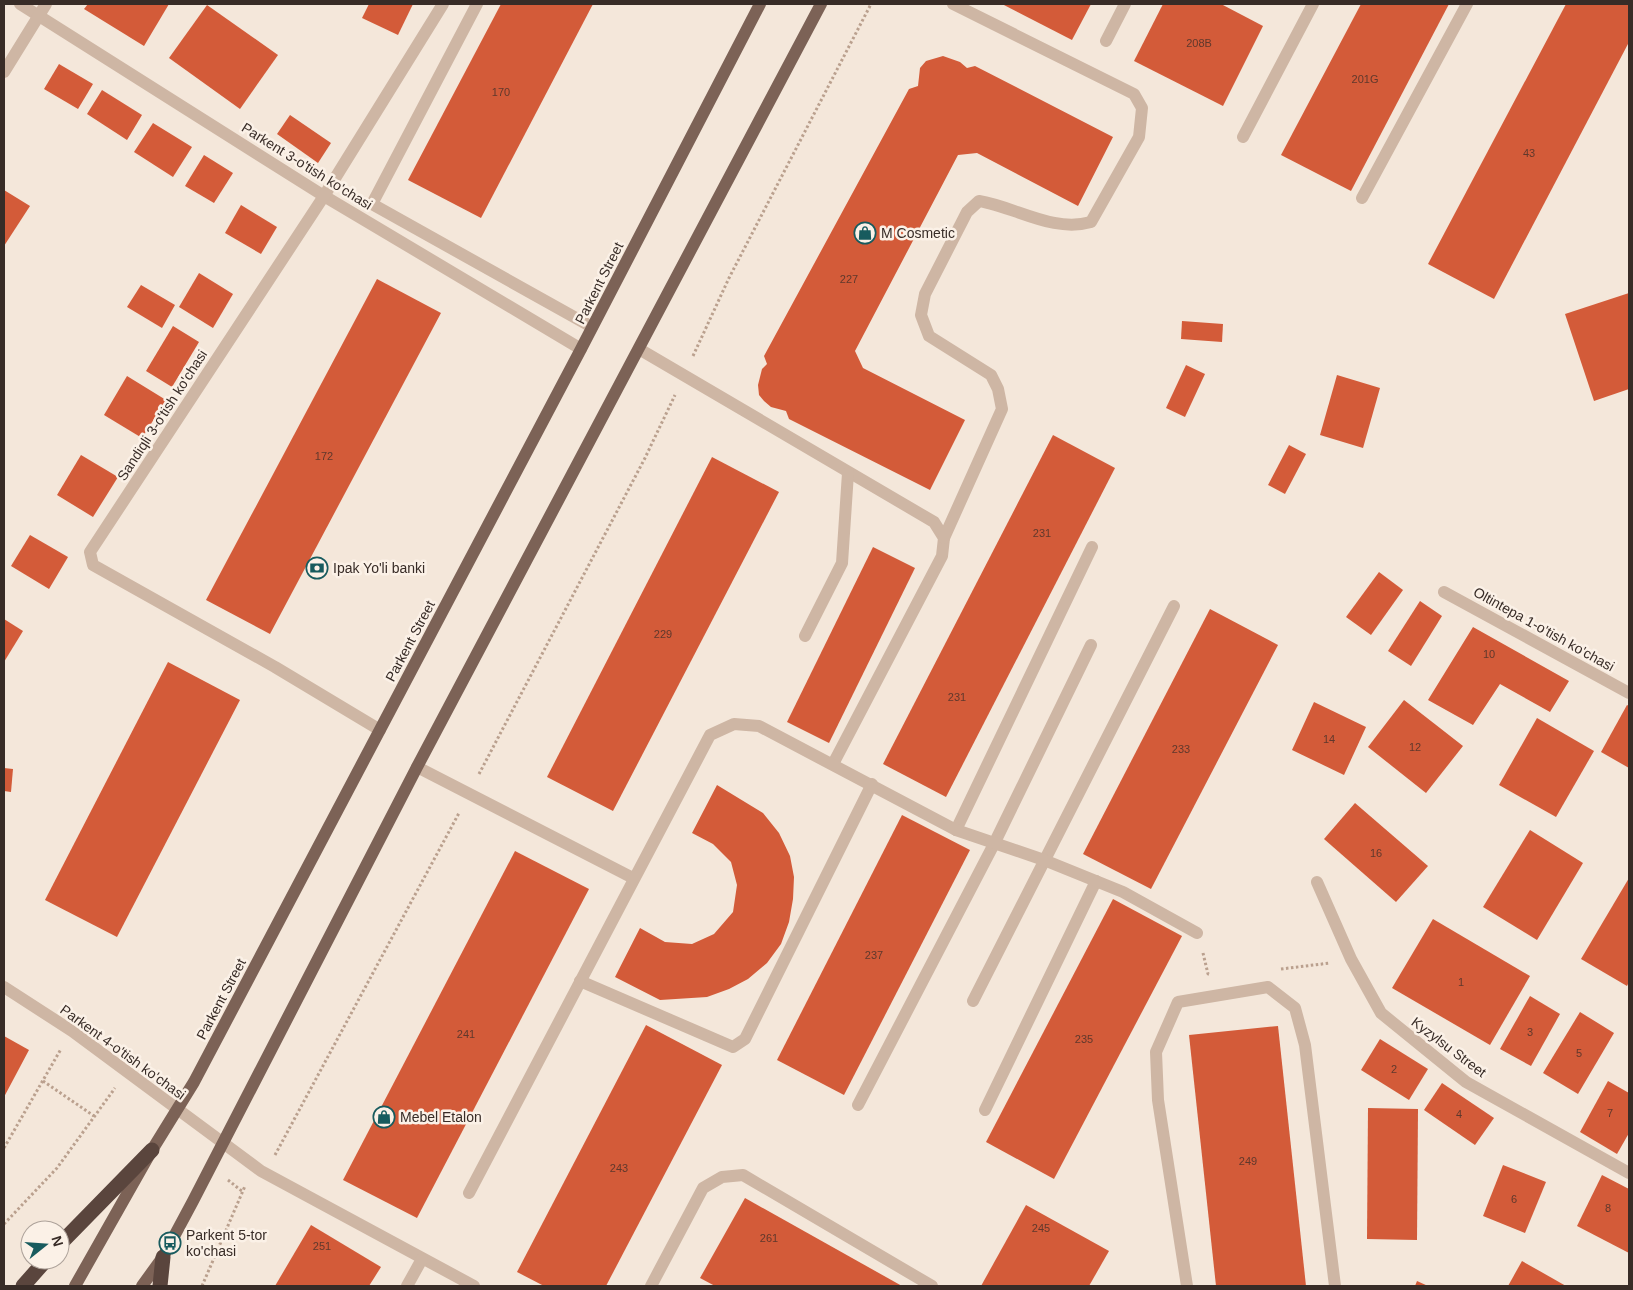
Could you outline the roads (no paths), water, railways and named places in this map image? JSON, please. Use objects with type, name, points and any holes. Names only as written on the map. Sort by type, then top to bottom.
[{"type":"highway","points":[[70,1234],[152,1150]]},
{"type":"highway","points":[[160,1286],[163,1257]]},
{"type":"highway","points":[[23,1286],[37,1270]]},
{"type":"main road","name":"Parkent Street","points":[[75,1286],[152,1150],[194,1082],[581,349],[760,4]]},
{"type":"main road","points":[[142,1286],[163,1257],[418,767],[821,4]]},
{"type":"street","name":"Parkent 3-o'tish ko'chasi","points":[[20,4],[324,196],[581,349]]},
{"type":"street","points":[[4,72],[46,4]]},
{"type":"street","name":"Sandiqli 3-o'tish ko'chasi","points":[[380,730],[275,667],[93,566],[90,552],[324,196],[443,4]]},
{"type":"street","points":[[477,4],[372,204],[592,327]]},
{"type":"street","points":[[833,764],[942,556],[944,538],[1002,409],[998,389],[991,375],[929,336],[921,315],[925,294],[967,212],[979,202],[994,204],[1054,223],[1076,226],[1091,222],[1139,138],[1142,108],[1134,94],[953,4]]},
{"type":"street","points":[[1106,41],[1125,4]]},
{"type":"street","points":[[1362,198],[1466,4]]},
{"type":"street","points":[[1244,137],[1309,5]]},
{"type":"street","points":[[639,349],[683,377],[934,522],[944,538]]},
{"type":"street","points":[[805,636],[842,563],[848,473]]},
{"type":"street","points":[[956,830],[1092,547]]},
{"type":"street","name":"Oltintepa 1-o'tish ko'chasi","points":[[1444,592],[1629,693]]},
{"type":"street","points":[[973,1000],[1174,606]]},
{"type":"street","points":[[858,1105],[994,844],[1091,645]]},
{"type":"street","points":[[469,1193],[633,878],[710,735],[734,724],[758,726],[872,784],[956,830],[1044,860],[1123,892],[1197,933]]},
{"type":"street","points":[[418,767],[633,878]]},
{"type":"street","points":[[580,981],[732,1047],[745,1039],[872,784]]},
{"type":"street","points":[[985,1110],[1096,881]]},
{"type":"street","name":"Kyzylsu Street","points":[[1317,882],[1351,959],[1381,1013],[1466,1082],[1629,1173]]},
{"type":"street","name":"Parkent 4-o'tish ko'chasi","points":[[4,987],[72,1031],[261,1170],[474,1286]]},
{"type":"street","points":[[1187,1286],[1158,1100],[1156,1052],[1178,1002],[1268,987],[1295,1008],[1305,1045],[1335,1286]]},
{"type":"street","points":[[651,1286],[703,1188],[722,1177],[743,1175],[932,1286]]},
{"type":"street","points":[[407,1286],[422,1259]]},
{"type":"place","name":"M Cosmetic","points":[[865,233]]},
{"type":"place","name":"Ipak Yo'li banki","points":[[317,568]]},
{"type":"place","name":"Mebel Etalon","points":[[384,1117]]},
{"type":"place","name":"Parkent 5-tor ko'chasi","points":[[170,1243]]}]
